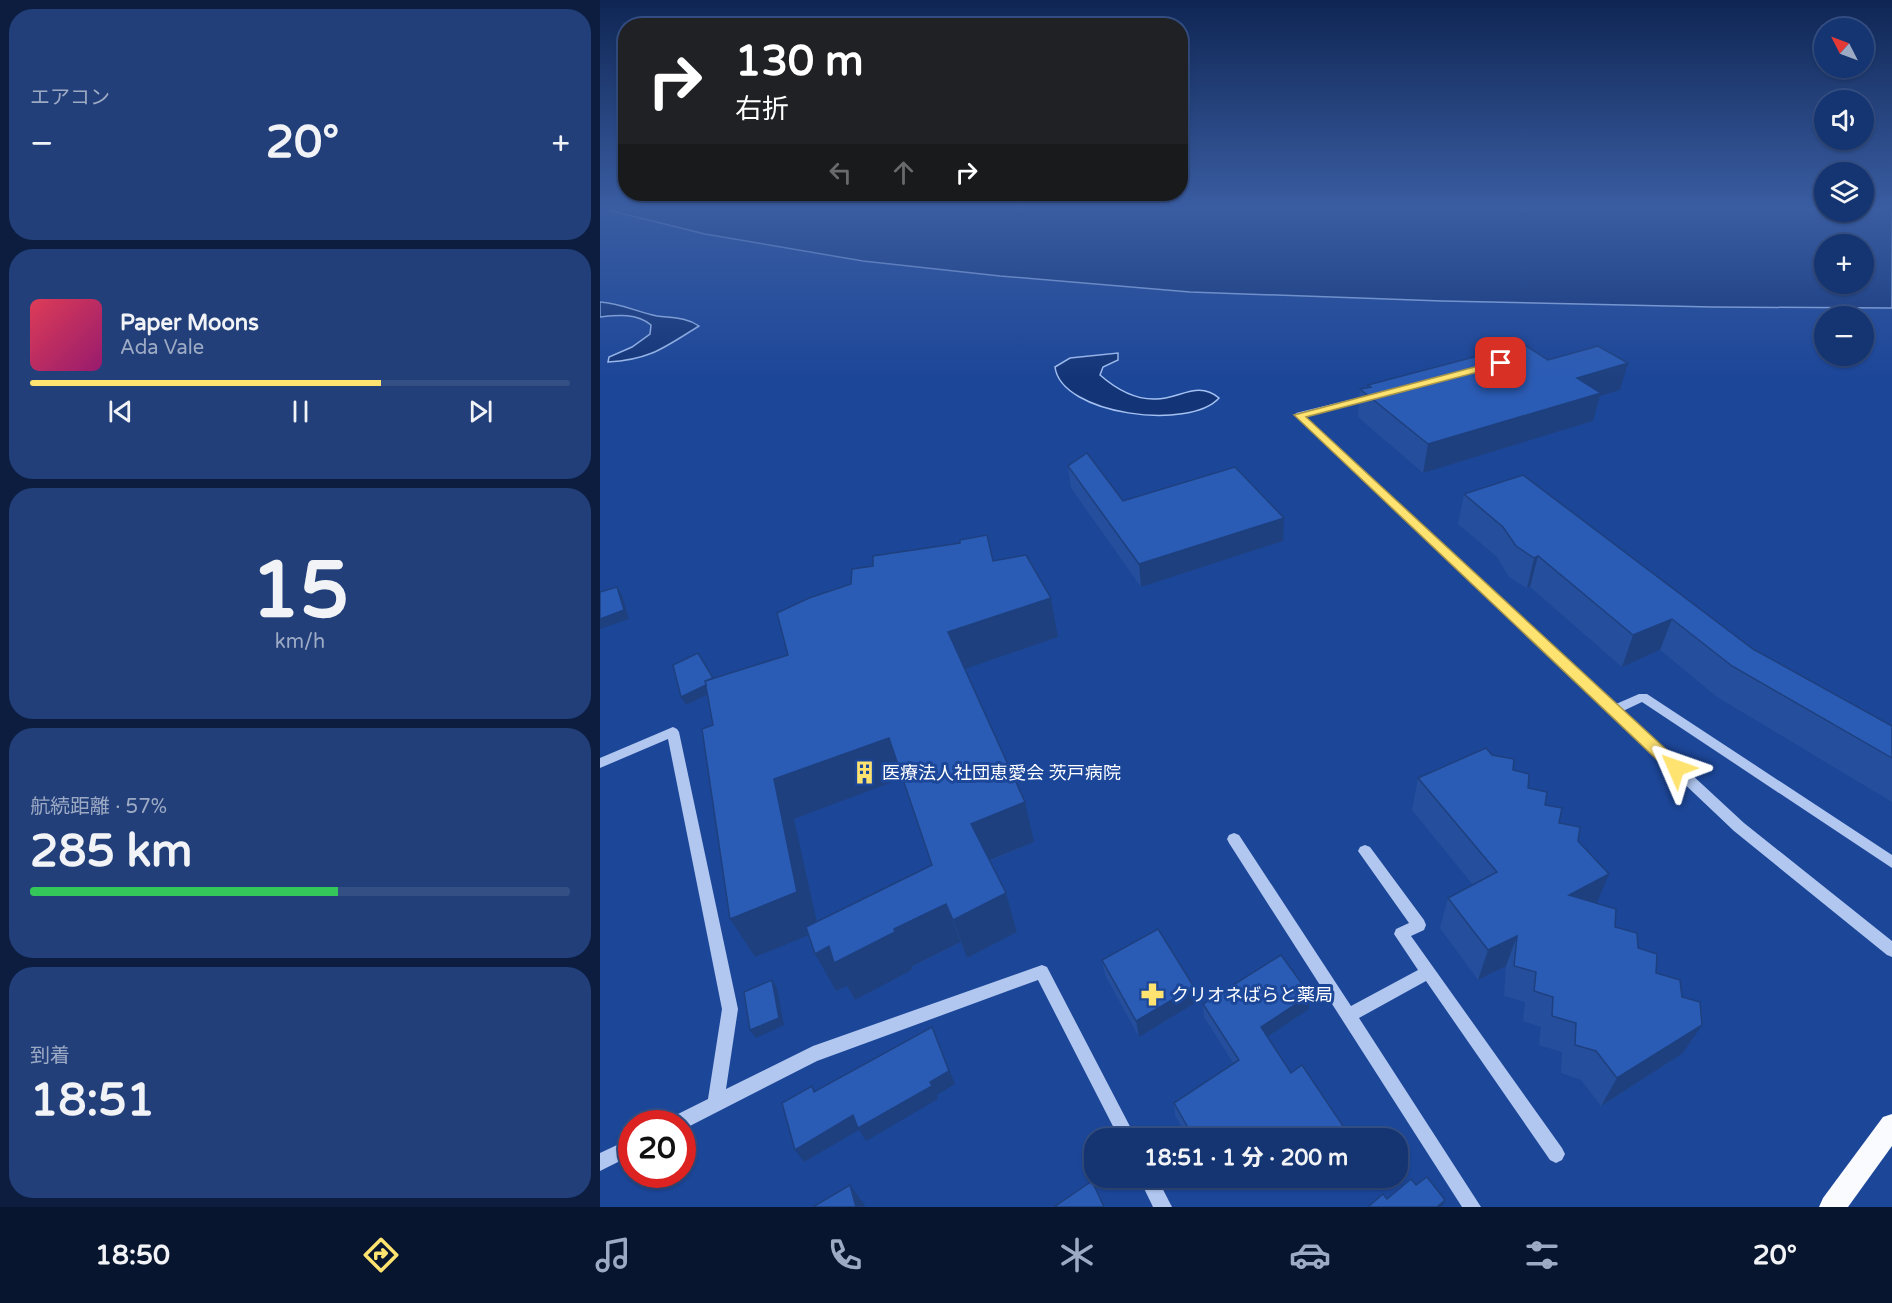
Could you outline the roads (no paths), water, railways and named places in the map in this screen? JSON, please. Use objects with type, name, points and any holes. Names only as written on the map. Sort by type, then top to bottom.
[{"type":"main road","points":[[1832,1207],[1892,1126]]},
{"type":"street","points":[[1389,392],[1299,415],[1739,827],[1892,950]]},
{"type":"street","points":[[1614,710],[1643,697],[1892,862]]},
{"type":"street","points":[[600,763],[673,732],[730,1009],[716,1103]]},
{"type":"street","points":[[1234,839],[1472,1207]]},
{"type":"street","points":[[1365,851],[1419,925],[1401,934],[1556,1154]]},
{"type":"street","points":[[696,1114],[813,1054],[1042,972],[1123,1128]]},
{"type":"street","points":[[1348,1016],[1428,972]]},
{"type":"street","points":[[600,1162],[618,1153]]},
{"type":"street","points":[[1153,1188],[1163,1207]]},
{"type":"water","points":[[912,266],[1814,266],[1814,294],[1874,294],[1874,266],[1892,266],[1892,308],[1442,301],[1190,292]]},
{"type":"water","points":[[600,302],[657,316],[684,319],[699,326],[646,355],[608,362],[609,357],[632,347],[650,334],[651,325],[640,318],[620,315],[600,317]]},
{"type":"water","points":[[1118,353],[1118,360],[1103,367],[1100,375],[1126,393],[1140,398],[1156,399],[1196,390],[1211,393],[1219,398],[1204,408],[1182,414],[1128,413],[1102,407],[1079,397],[1063,383],[1055,367],[1070,358]]},
{"type":"place","name":"医療法人社団恵愛会 茨戸病院","points":[[864,773]]},
{"type":"place","name":"クリオネばらと薬局","points":[[1153,995]]}]
